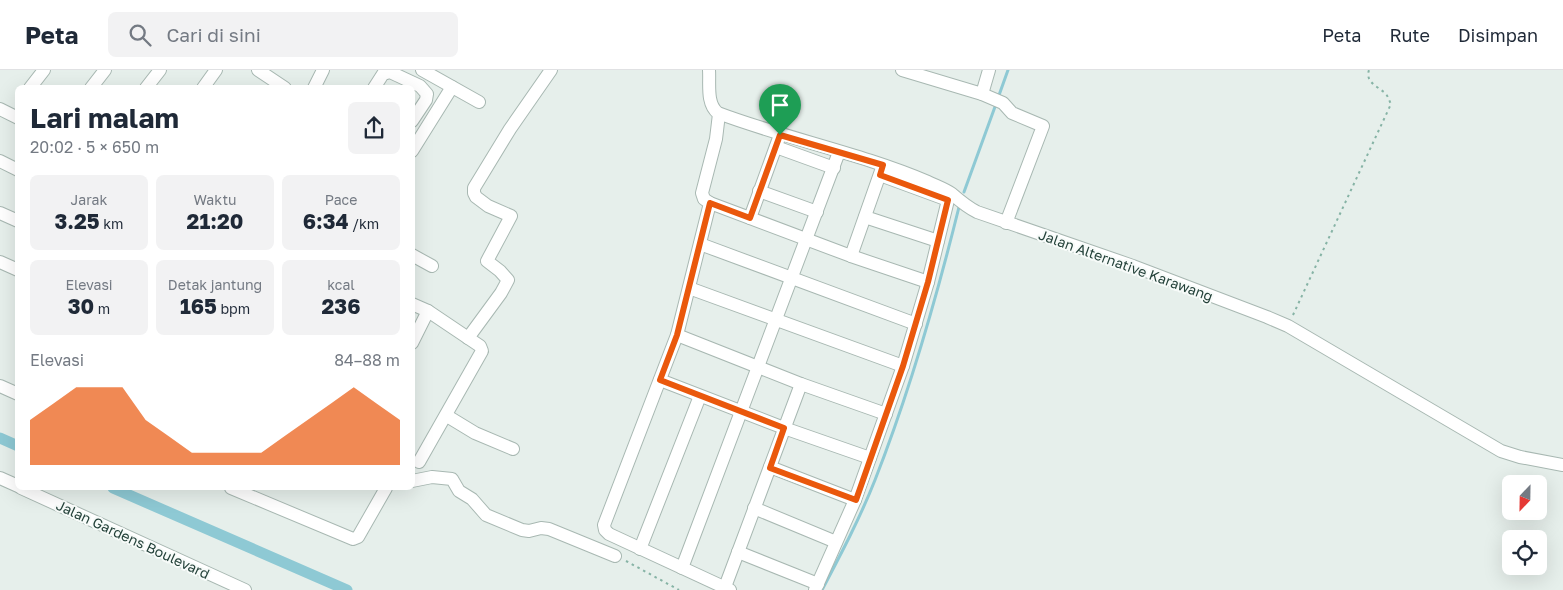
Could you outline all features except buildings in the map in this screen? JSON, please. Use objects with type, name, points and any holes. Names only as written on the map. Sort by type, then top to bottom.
[{"type":"street","points":[[32,85],[44,70]]},
{"type":"street","points":[[93,85],[105,70]]},
{"type":"street","points":[[148,85],[160,70]]},
{"type":"street","points":[[205,85],[216,70]]},
{"type":"street","points":[[258,70],[280,85]]},
{"type":"street","points":[[316,85],[324,70]]},
{"type":"street","points":[[422,70],[479,102]]},
{"type":"street","points":[[468,338],[501,293],[508,280],[487,261],[511,216],[481,202],[474,193],[474,188],[510,129],[551,70]]},
{"type":"street","points":[[709,70],[712,107],[719,114],[716,139],[702,193],[704,199],[710,203],[851,256],[928,282]]},
{"type":"street","points":[[902,70],[993,99],[1012,113],[1043,126],[1006,223]]},
{"type":"street","points":[[989,70],[993,99]]},
{"type":"street","points":[[376,85],[383,74],[390,72],[423,88],[428,94],[415,116]]},
{"type":"street","points":[[415,147],[452,87]]},
{"type":"street","name":"Jalan Alternative Karawang","points":[[719,114],[778,141],[839,152],[882,170],[928,182],[950,193],[972,210],[1132,266],[1288,326],[1496,449],[1520,457],[1563,465]]},
{"type":"street","points":[[750,218],[778,141],[834,168]]},
{"type":"street","points":[[682,568],[839,152]]},
{"type":"street","points":[[0,162],[15,169]]},
{"type":"street","points":[[738,552],[816,587],[856,500],[903,366],[928,282],[948,200],[882,170],[851,256]]},
{"type":"street","points":[[759,191],[817,212]]},
{"type":"street","points":[[710,203],[677,335],[604,523],[605,530],[609,534],[640,549],[728,589],[738,552],[801,384]]},
{"type":"street","points":[[0,213],[15,220]]},
{"type":"street","points":[[865,217],[938,241]]},
{"type":"street","points":[[700,244],[792,280],[916,324]]},
{"type":"street","points":[[415,257],[432,266]]},
{"type":"street","points":[[0,262],[15,269]]},
{"type":"street","points":[[689,288],[903,366]]},
{"type":"street","points":[[415,305],[428,311],[480,346],[482,353],[419,462]]},
{"type":"street","points":[[415,337],[428,311]]},
{"type":"street","points":[[677,335],[801,384],[886,414]]},
{"type":"street","points":[[660,380],[784,428],[870,458]]},
{"type":"street","points":[[0,386],[15,393]]},
{"type":"street","points":[[640,549],[700,396]]},
{"type":"street","points":[[447,416],[475,433],[512,449]]},
{"type":"street","points":[[770,468],[856,500]]},
{"type":"street","points":[[415,480],[432,477],[452,479],[459,491],[472,500],[486,515],[526,531],[541,528],[549,529],[615,556]]},
{"type":"street","points":[[0,478],[15,485]]},
{"type":"street","name":"Jalan Gardens Boulevard","points":[[26,490],[245,590]]},
{"type":"street","points":[[236,490],[353,539],[358,537],[385,490]]},
{"type":"street","points":[[754,508],[836,542]]},
{"type":"path","points":[[1288,326],[1391,104],[1386,94],[1369,80],[1369,70]]},
{"type":"path","points":[[615,556],[679,590]]},
{"type":"waterway","points":[[998,98],[1008,70]]},
{"type":"waterway","points":[[964,192],[996,104]]},
{"type":"waterway","points":[[822,590],[863,508],[888,447],[921,345],[959,207]]},
{"type":"waterway","points":[[0,438],[15,445]]},
{"type":"waterway","points":[[118,490],[347,590]]},
{"type":"route","points":[[780,135],[883,165],[880,175],[948,200],[928,282],[903,366],[856,500],[770,468],[784,428],[660,380],[677,335],[710,203],[750,218],[780,135]]}]
